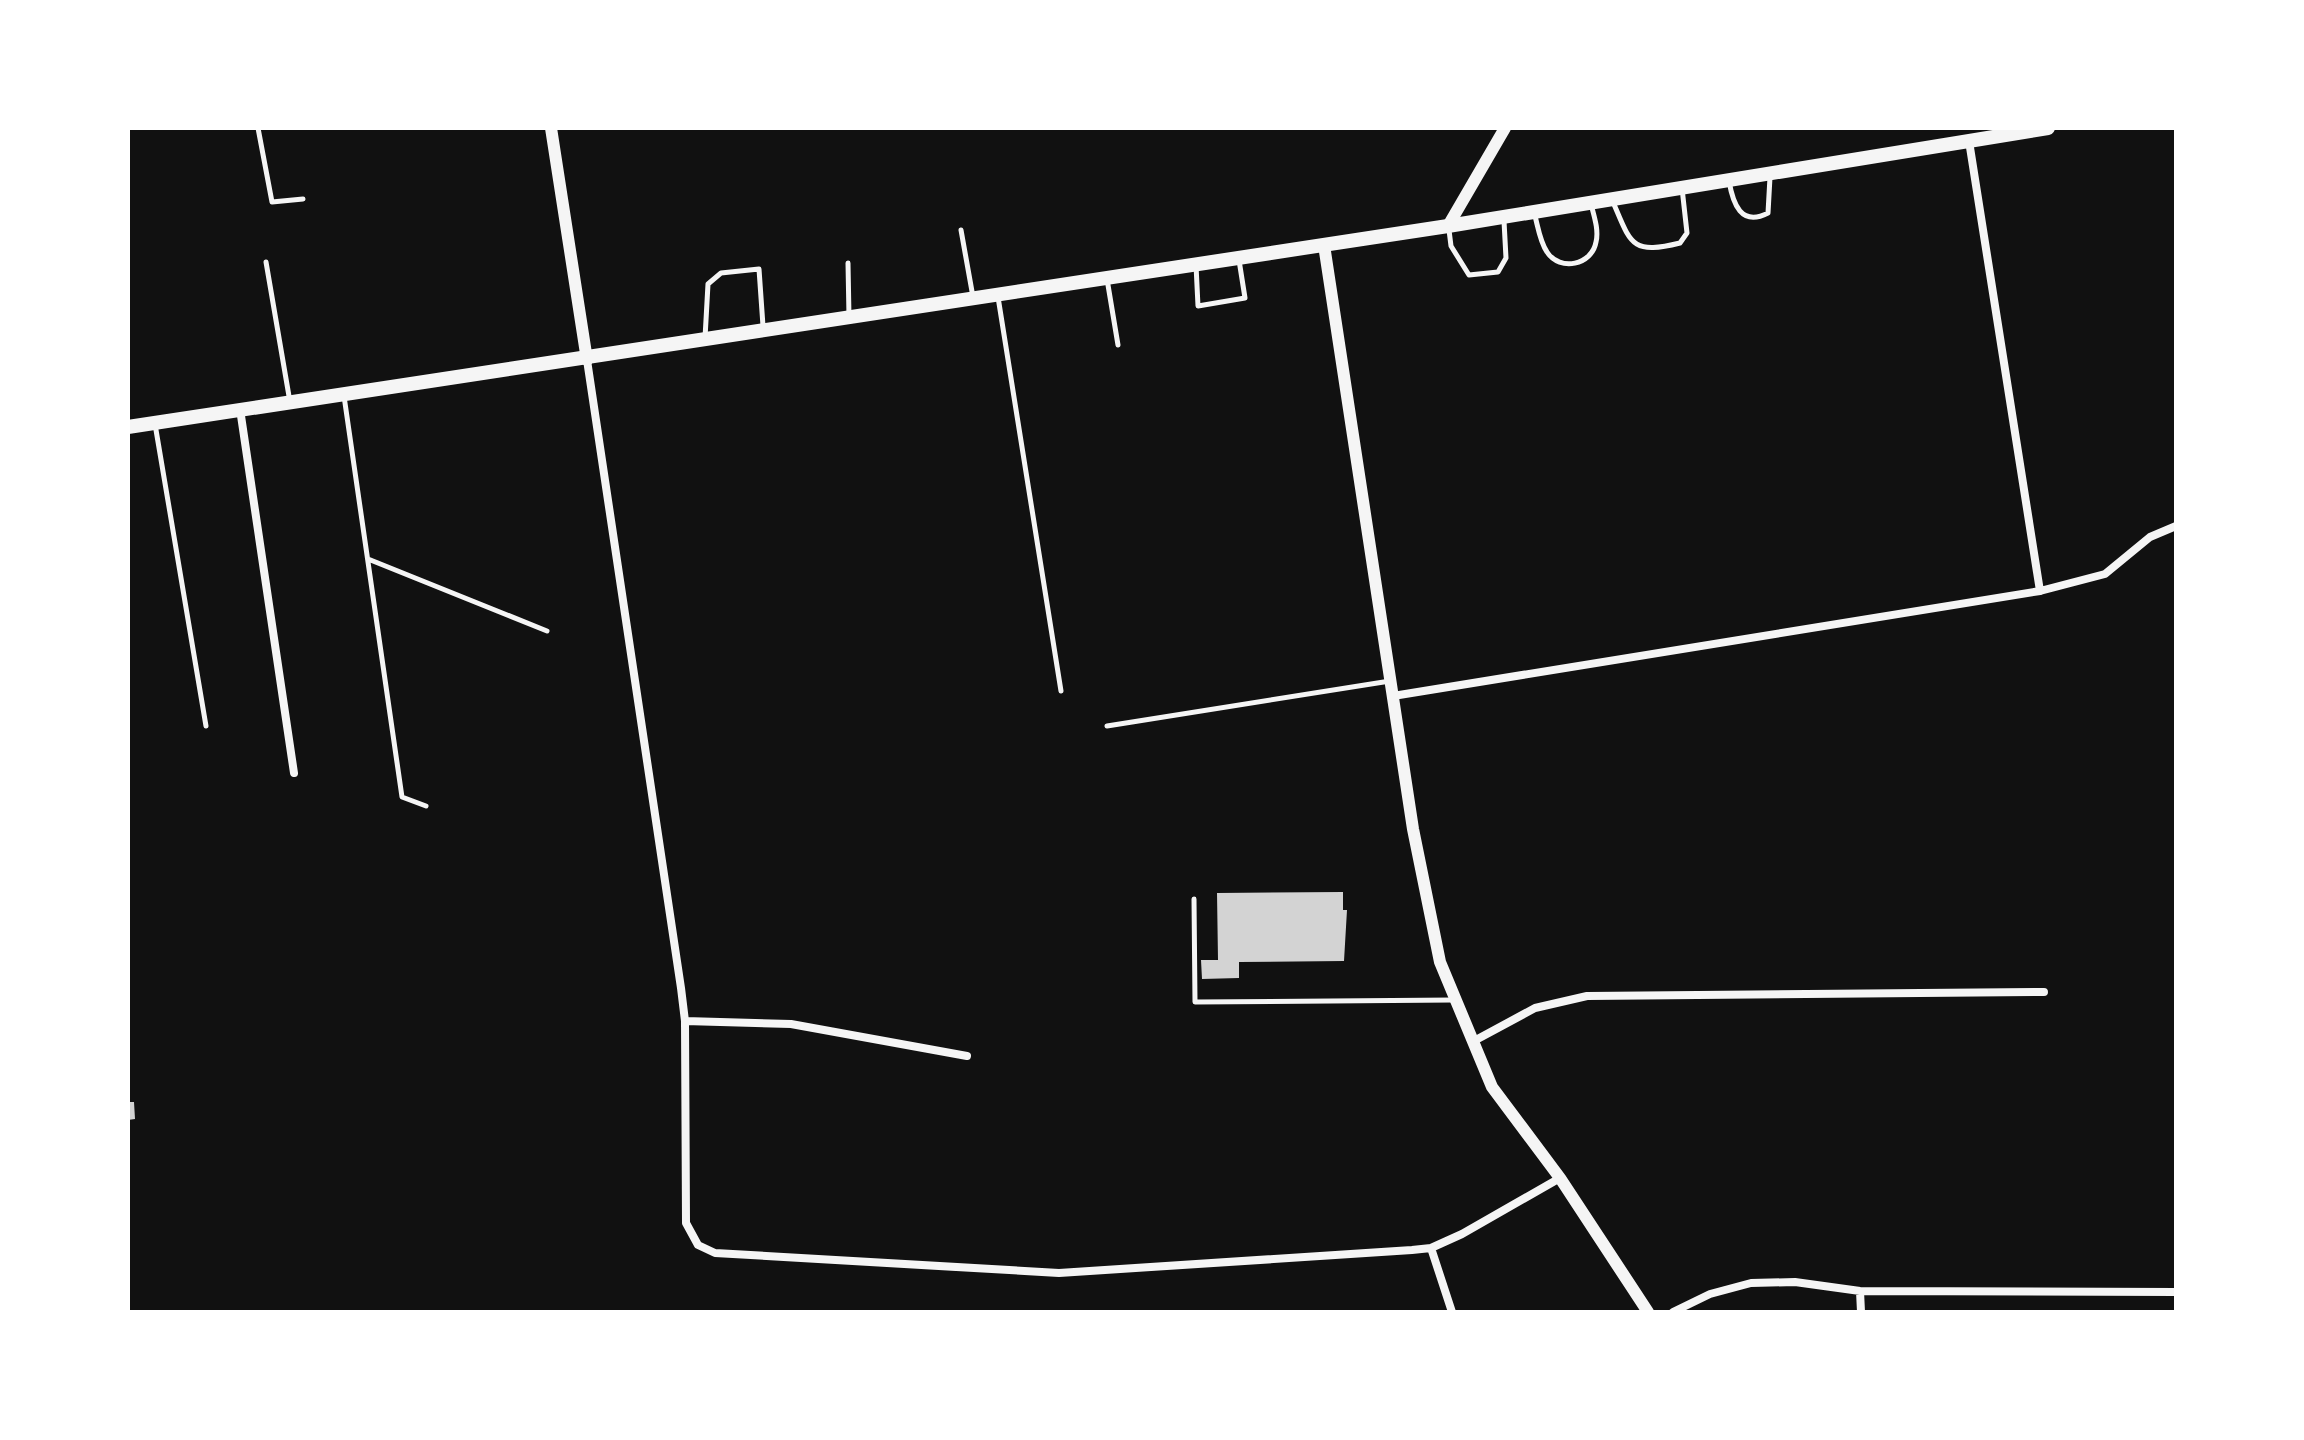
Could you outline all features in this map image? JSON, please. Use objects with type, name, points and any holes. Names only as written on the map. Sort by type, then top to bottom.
[{"type":"main road","points":[[128,427],[587,360],[1448,226],[1591,200],[2048,128]]},
{"type":"street","points":[[551,128],[685,1021],[686,1223],[698,1245],[715,1253],[1059,1273],[1431,1248],[1526,1200],[1560,1178]]},
{"type":"street","points":[[1448,226],[1505,128]]},
{"type":"street","points":[[1969,141],[2040,591]]},
{"type":"street","points":[[1324,245],[1427,908],[1453,1000],[1492,1087],[1560,1178],[1648,1312]]},
{"type":"street","points":[[240,409],[294,773]]},
{"type":"street","points":[[1393,696],[2040,591],[2105,574],[2150,537],[2176,526]]},
{"type":"street","points":[[1471,1042],[1535,1008],[1587,996],[2044,992]]},
{"type":"street","points":[[685,1021],[791,1024],[967,1056]]},
{"type":"street","points":[[1431,1248],[1452,1312]]},
{"type":"street","points":[[1673,1312],[1710,1294],[1751,1283],[1795,1282],[1860,1291],[2176,1292]]},
{"type":"street","points":[[1860,1291],[1861,1312]]},
{"type":"lane","points":[[258,128],[272,202],[303,199]]},
{"type":"lane","points":[[1728,180],[1737,210],[1744,217],[1757,219],[1768,213],[1770,174]]},
{"type":"lane","points":[[1611,197],[1630,242],[1639,248],[1655,250],[1680,243],[1687,233],[1682,187]]},
{"type":"lane","points":[[1534,211],[1548,255],[1561,263],[1577,263],[1591,254],[1597,239],[1591,200]]},
{"type":"lane","points":[[1448,226],[1451,246],[1469,275],[1498,272],[1506,258],[1503,216]]},
{"type":"lane","points":[[961,230],[973,298]]},
{"type":"lane","points":[[1196,264],[1198,306],[1245,298],[1238,257]]},
{"type":"lane","points":[[266,262],[291,403]]},
{"type":"lane","points":[[848,263],[849,318]]},
{"type":"lane","points":[[705,340],[708,284],[721,273],[759,269],[763,331]]},
{"type":"lane","points":[[1107,278],[1118,345]]},
{"type":"lane","points":[[998,295],[1061,691]]},
{"type":"lane","points":[[344,395],[402,797],[426,806]]},
{"type":"lane","points":[[155,423],[206,726]]},
{"type":"lane","points":[[368,559],[547,631]]},
{"type":"lane","points":[[1107,726],[1391,681]]},
{"type":"lane","points":[[1194,899],[1195,1002],[1453,1000]]},
{"type":"building","points":[[1343,892],[1343,910],[1347,910],[1344,961],[1239,962],[1239,978],[1202,979],[1201,960],[1218,960],[1217,893]]},
{"type":"building","points":[[128,1102],[134,1102],[135,1119],[128,1120]]}]
